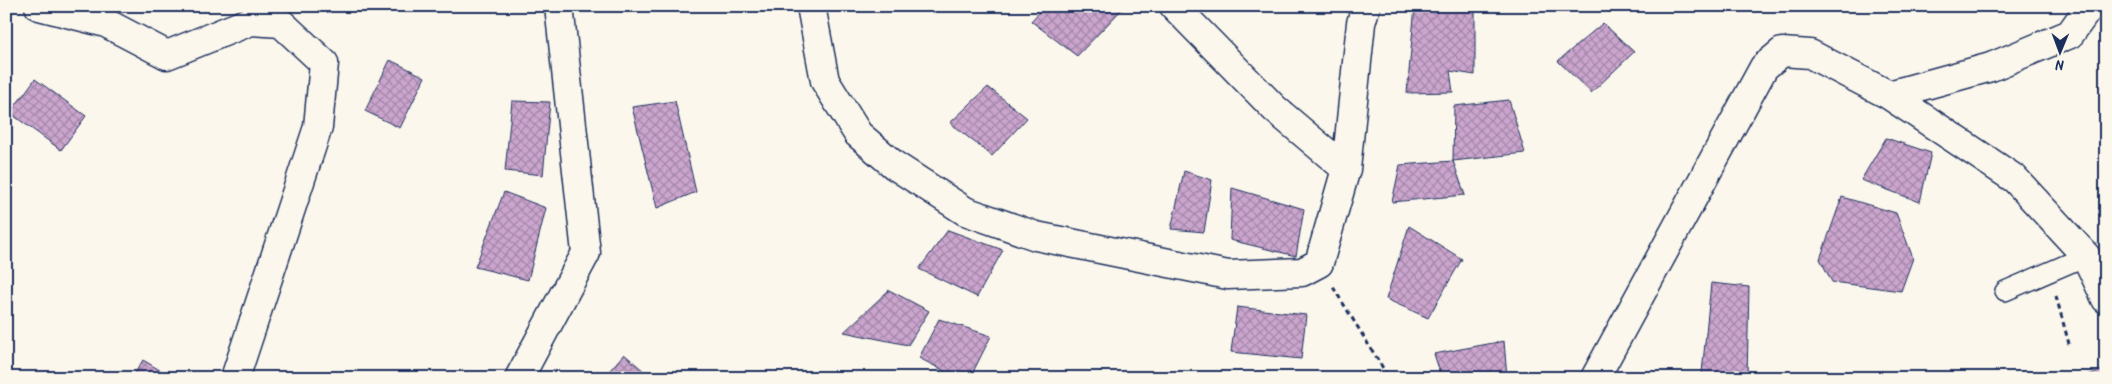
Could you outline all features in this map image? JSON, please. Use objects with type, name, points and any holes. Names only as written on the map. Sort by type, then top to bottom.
[{"type":"street","points":[[39,6],[106,23],[167,55],[251,21],[281,23],[324,63],[318,127],[235,378]]},
{"type":"street","points":[[519,378],[586,253],[559,6]]},
{"type":"street","points":[[811,6],[825,80],[858,134],[894,165],[965,212],[1036,236],[1228,275],[1302,272],[1319,263],[1346,169],[1361,22],[1366,6]]},
{"type":"street","points":[[1174,6],[1275,109],[1346,169]]},
{"type":"street","points":[[1889,94],[1991,68],[2070,34],[2090,6]]},
{"type":"street","points":[[1595,378],[1764,67],[1782,52],[1810,54],[1889,94],[2015,179],[2086,256],[2106,299]]},
{"type":"lane","points":[[2005,291],[2086,256]]},
{"type":"path","points":[[1319,263],[1389,378]]},
{"type":"path","points":[[2049,271],[2069,344]]},
{"type":"building","points":[[1045,6],[1125,6],[1077,56],[1031,21]]},
{"type":"building","points":[[1415,6],[1475,6],[1475,75],[1450,71],[1453,92],[1407,93]]},
{"type":"building","points":[[1603,23],[1634,52],[1591,93],[1558,61]]},
{"type":"building","points":[[390,60],[425,77],[400,128],[365,111]]},
{"type":"building","points":[[35,79],[86,116],[61,150],[10,113]]},
{"type":"building","points":[[988,87],[1027,118],[992,156],[950,123]]},
{"type":"building","points":[[1509,100],[1525,153],[1453,161],[1454,106]]},
{"type":"building","points":[[512,101],[550,102],[543,175],[505,171]]},
{"type":"building","points":[[675,101],[696,192],[657,208],[632,107]]},
{"type":"building","points":[[1886,138],[1931,153],[1920,202],[1861,180]]},
{"type":"building","points":[[1453,161],[1465,195],[1392,202],[1400,165]]},
{"type":"building","points":[[1184,171],[1212,180],[1204,232],[1171,229]]},
{"type":"building","points":[[1232,188],[1304,209],[1296,256],[1230,240]]},
{"type":"building","points":[[504,192],[546,208],[528,280],[475,267]]},
{"type":"building","points":[[1842,197],[1896,213],[1913,258],[1901,291],[1832,282],[1820,259]]},
{"type":"building","points":[[1409,226],[1462,259],[1428,318],[1386,299]]},
{"type":"building","points":[[948,230],[1003,250],[977,297],[919,269]]},
{"type":"building","points":[[1711,283],[1749,287],[1747,378],[1709,378],[1702,373]]},
{"type":"building","points":[[889,290],[929,311],[908,345],[844,332]]},
{"type":"building","points":[[1237,307],[1306,315],[1301,359],[1231,352]]},
{"type":"building","points":[[939,319],[991,336],[970,378],[958,378],[919,358]]},
{"type":"building","points":[[1504,341],[1507,378],[1442,378],[1434,354]]},
{"type":"building","points":[[624,354],[652,378],[603,378]]},
{"type":"building","points":[[143,360],[173,378],[132,378]]},
{"type":"building","points":[[2106,369],[2106,378],[2079,378]]}]
